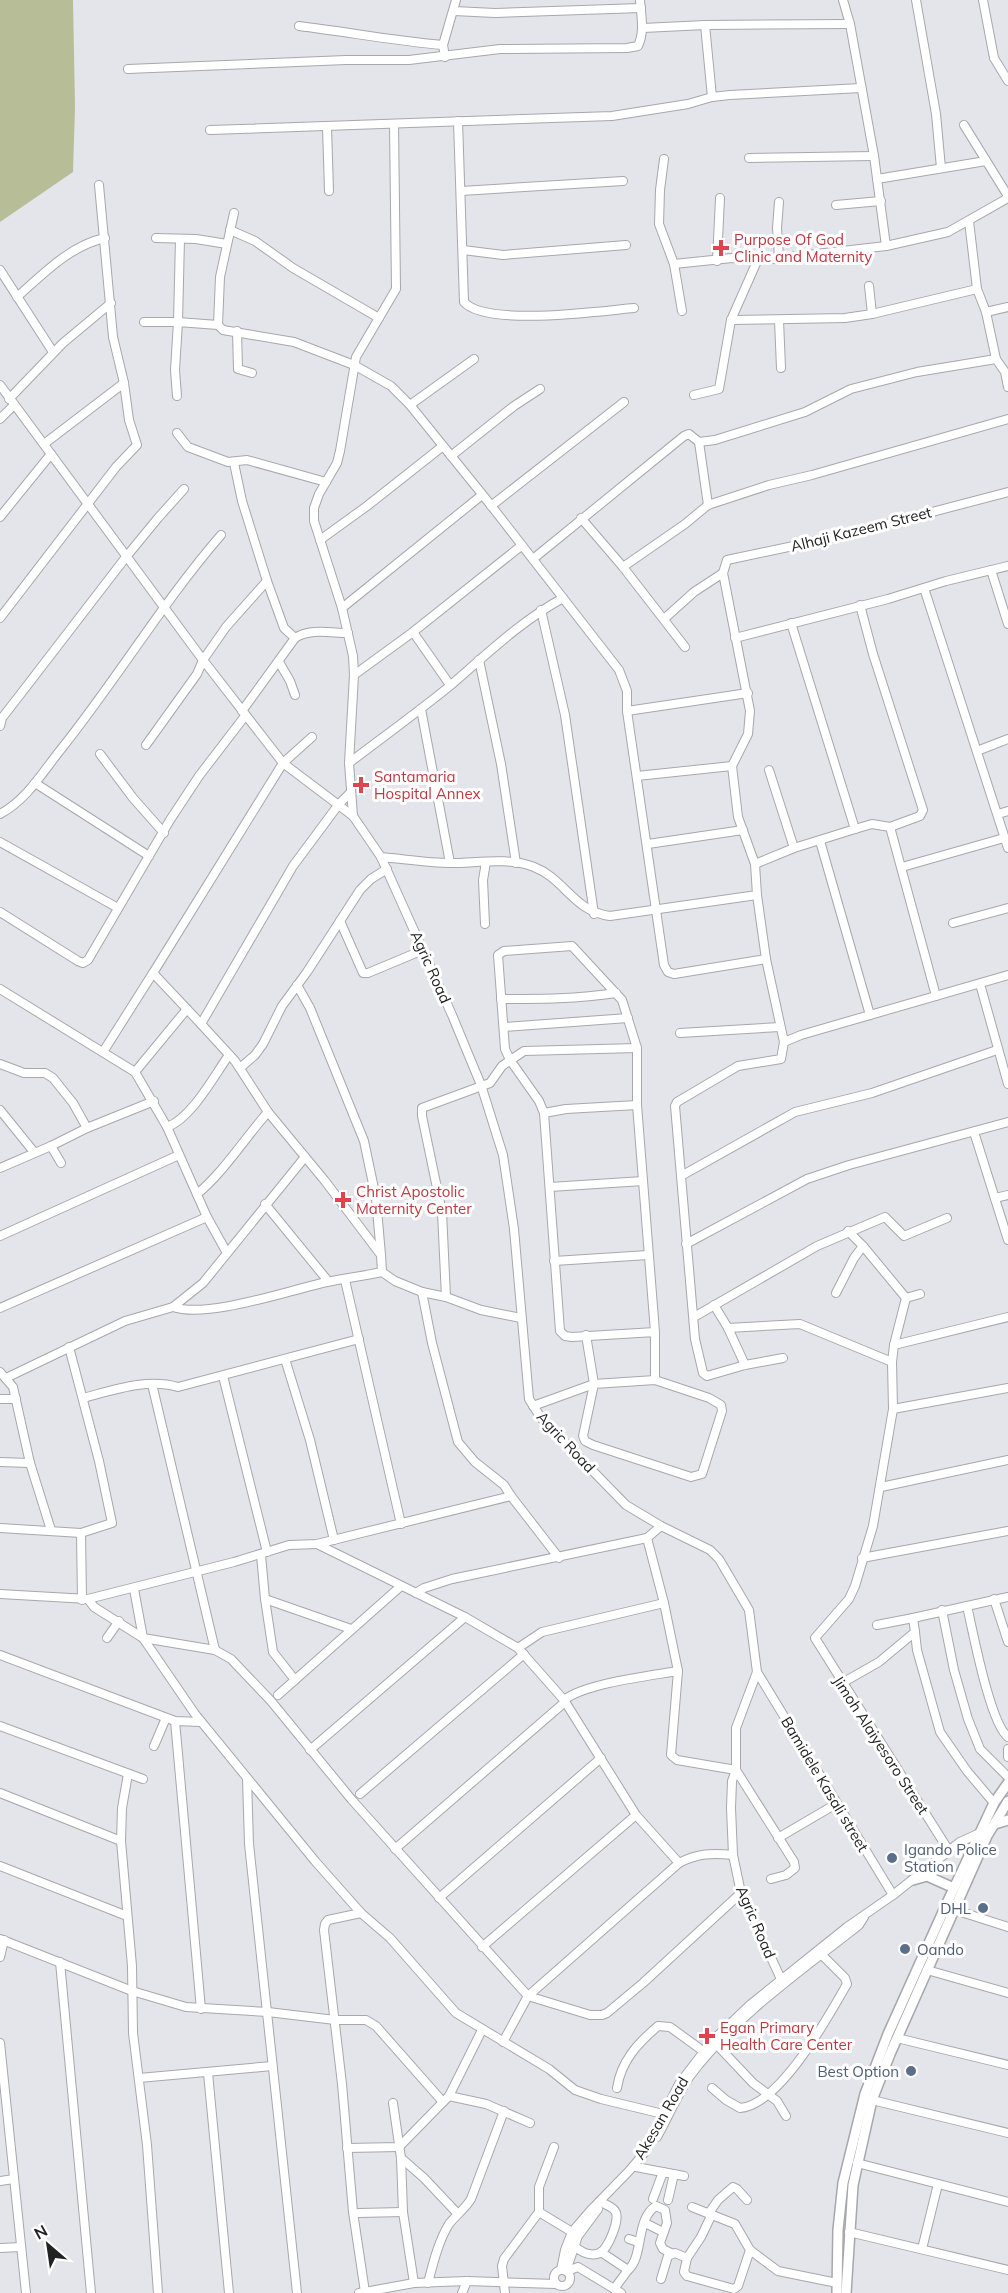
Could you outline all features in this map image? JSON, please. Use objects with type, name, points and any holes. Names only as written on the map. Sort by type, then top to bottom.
[{"type":"main road","points":[[837,2288],[838,2230],[843,2183],[860,2111],[888,2034],[994,1803],[1008,1783]]},
{"type":"main road","points":[[846,2293],[849,2232],[857,2163],[872,2100],[897,2038],[987,1836],[1008,1802]]},
{"type":"main road","points":[[995,1824],[1008,1820]]},
{"type":"main road","points":[[912,1880],[927,1876],[954,1888]]},
{"type":"street","points":[[445,57],[443,45],[456,0]]},
{"type":"street","points":[[843,0],[850,24],[874,156],[886,246]]},
{"type":"street","points":[[916,0],[936,114],[941,168]]},
{"type":"street","points":[[983,0],[994,58],[1008,81]]},
{"type":"street","points":[[128,69],[445,57],[500,50],[638,46],[643,28],[641,4],[495,13],[454,11]]},
{"type":"street","points":[[643,28],[705,25],[850,24]]},
{"type":"street","points":[[705,25],[712,97]]},
{"type":"street","points":[[299,26],[371,35],[390,40],[443,45]]},
{"type":"street","points":[[210,130],[612,116],[688,104],[712,97],[861,88]]},
{"type":"street","points":[[458,121],[464,302],[469,307],[519,317],[633,308]]},
{"type":"street","points":[[353,816],[349,763],[354,675],[348,633],[314,521],[314,508],[340,451],[354,365],[359,350],[396,289],[398,278],[394,124]]},
{"type":"street","points":[[674,264],[732,258],[779,258],[886,246],[948,232],[1008,197],[964,125]]},
{"type":"street","points":[[327,127],[329,191]]},
{"type":"street","points":[[749,158],[874,156]]},
{"type":"street","points":[[664,159],[659,224],[674,264],[682,311]]},
{"type":"street","points":[[877,179],[986,161]]},
{"type":"street","points":[[461,191],[622,181]]},
{"type":"street","points":[[0,618],[116,467],[137,445],[129,420],[124,383],[113,337],[99,185]]},
{"type":"street","points":[[717,261],[720,198]]},
{"type":"street","points":[[836,205],[880,201]]},
{"type":"street","points":[[779,202],[777,228],[779,258]]},
{"type":"street","points":[[218,325],[220,277],[234,213]]},
{"type":"street","points":[[969,220],[977,289],[986,312],[996,360],[1007,372],[1008,387]]},
{"type":"street","points":[[230,230],[255,241],[293,268],[380,318]]},
{"type":"street","points":[[17,297],[75,250],[90,241],[105,237]]},
{"type":"street","points":[[156,238],[209,240],[227,244]]},
{"type":"street","points":[[177,396],[175,370],[180,239]]},
{"type":"street","points":[[463,250],[503,255],[626,245]]},
{"type":"street","points":[[694,395],[719,389],[731,320],[758,259]]},
{"type":"street","points":[[0,270],[53,352]]},
{"type":"street","points":[[869,286],[872,314]]},
{"type":"street","points":[[731,320],[845,318],[872,314],[977,289]]},
{"type":"street","points":[[0,419],[11,402],[53,352],[111,303]]},
{"type":"street","points":[[986,312],[1008,307]]},
{"type":"street","points":[[779,320],[781,368]]},
{"type":"street","points":[[144,322],[218,325],[221,329],[294,342],[354,365],[391,386],[410,405],[533,559],[619,670],[625,681],[636,776],[658,911],[664,964],[668,972],[674,974],[766,959]]},
{"type":"street","points":[[237,331],[238,369],[252,373]]},
{"type":"street","points":[[410,405],[474,358]]},
{"type":"street","points":[[699,442],[715,440],[805,412],[850,389],[917,372],[996,360]]},
{"type":"street","points":[[44,444],[124,383]]},
{"type":"street","points":[[0,385],[203,660],[283,763],[353,816]]},
{"type":"street","points":[[451,456],[514,406],[540,389]]},
{"type":"street","points":[[491,506],[624,402]]},
{"type":"street","points":[[623,567],[708,505],[770,485],[1008,419]]},
{"type":"street","points":[[177,433],[188,447],[234,463],[247,460],[326,482]]},
{"type":"street","points":[[533,559],[581,518],[689,434],[699,442],[708,505]]},
{"type":"street","points":[[320,540],[367,507],[443,446]]},
{"type":"street","points":[[0,517],[51,454]]},
{"type":"street","points":[[234,463],[242,501],[267,581],[284,628],[295,638]]},
{"type":"street","points":[[1,720],[126,557],[184,489]]},
{"type":"street","name":"Alhaji Kazeem Street","points":[[723,573],[727,560],[735,557],[845,535],[1008,492]]},
{"type":"street","points":[[342,608],[483,495]]},
{"type":"street","points":[[581,518],[623,567],[685,647]]},
{"type":"street","points":[[0,813],[17,801],[35,783],[89,714],[220,535]]},
{"type":"street","points":[[354,675],[413,632],[521,546]]},
{"type":"street","points":[[735,638],[1008,566]]},
{"type":"street","points":[[991,570],[1008,624]]},
{"type":"street","points":[[664,619],[694,592],[723,573],[748,693],[749,729],[732,766],[738,817],[755,864],[766,959],[784,1042],[781,1059],[778,1061],[738,1066],[677,1102],[675,1106],[697,1347],[704,1375],[783,1358]]},
{"type":"street","points":[[146,745],[197,674],[203,660],[226,627],[267,581]]},
{"type":"street","points":[[924,588],[1008,848]]},
{"type":"street","points":[[349,763],[421,709],[505,637],[541,610],[563,598]]},
{"type":"street","points":[[755,864],[794,848],[855,828],[872,824],[890,827],[920,816],[923,810],[873,654],[860,605]]},
{"type":"street","points":[[541,610],[565,715],[594,914]]},
{"type":"street","points":[[791,623],[855,828]]},
{"type":"street","points":[[0,912],[83,963],[88,960],[170,820],[295,638],[309,632],[348,633]]},
{"type":"street","points":[[413,632],[450,685]]},
{"type":"street","points":[[479,660],[501,764],[516,863]]},
{"type":"street","points":[[279,662],[295,695]]},
{"type":"street","points":[[627,711],[748,693]]},
{"type":"street","points":[[421,709],[450,863]]},
{"type":"street","points":[[103,1052],[283,763],[312,737]]},
{"type":"street","points":[[977,751],[1008,740]]},
{"type":"street","points":[[100,754],[133,798],[164,832]]},
{"type":"street","points":[[636,776],[732,766]]},
{"type":"street","points":[[769,770],[794,848]]},
{"type":"street","points":[[35,783],[149,856]]},
{"type":"street","points":[[201,1024],[293,866],[339,804],[350,793]]},
{"type":"street","points":[[998,814],[1008,811]]},
{"type":"street","name":"Agric Road","points":[[353,816],[381,856],[423,950],[481,1085],[506,1166],[516,1250],[528,1392],[533,1406],[541,1418],[618,1498],[634,1511],[710,1550],[719,1559],[751,1616],[757,1672],[737,1721],[736,1770],[732,1781],[731,1808],[733,1855],[741,1893],[781,1979]]},
{"type":"street","points":[[890,827],[936,996]]},
{"type":"street","points":[[648,844],[743,831]]},
{"type":"street","points":[[902,867],[1004,838]]},
{"type":"street","points":[[820,841],[870,1015]]},
{"type":"street","points":[[0,842],[118,908]]},
{"type":"street","points":[[381,856],[450,863],[516,863],[532,866],[547,873],[594,914],[610,916],[658,911],[757,895]]},
{"type":"street","points":[[485,924],[483,880],[486,862]]},
{"type":"street","points":[[240,1068],[255,1055],[263,1044],[274,1020],[360,890],[371,879],[387,869]]},
{"type":"street","points":[[953,923],[1008,908]]},
{"type":"street","points":[[340,921],[363,974],[423,950]]},
{"type":"street","points":[[654,1380],[655,1332],[637,1105],[637,1048],[622,1000],[572,946],[504,951],[498,955],[506,1049],[510,1060],[539,1101],[544,1113],[560,1331],[565,1336],[655,1332]]},
{"type":"street","points":[[153,973],[240,1068],[268,1112],[326,1181],[381,1255]]},
{"type":"street","points":[[784,1042],[1008,975]]},
{"type":"street","points":[[980,984],[1008,1084]]},
{"type":"street","points":[[297,985],[310,1008],[363,1141],[376,1198],[382,1272]]},
{"type":"street","points":[[0,989],[135,1072],[154,1101],[207,1217],[227,1253]]},
{"type":"street","points":[[501,999],[544,999],[616,993]]},
{"type":"street","points":[[135,1072],[187,1009]]},
{"type":"street","points":[[504,1027],[628,1018]]},
{"type":"street","points":[[680,1033],[780,1027]]},
{"type":"street","points":[[446,1297],[442,1212],[421,1112],[426,1105],[490,1083],[502,1066],[524,1051],[637,1048]]},
{"type":"street","points":[[681,1176],[795,1112],[872,1093],[997,1050]]},
{"type":"street","points":[[167,1127],[177,1124],[186,1114],[229,1055]]},
{"type":"street","points":[[0,1064],[24,1073],[45,1073],[53,1078],[73,1103],[87,1128]]},
{"type":"street","points":[[0,1168],[87,1128],[154,1101]]},
{"type":"street","points":[[544,1113],[566,1108],[637,1105]]},
{"type":"street","points":[[0,1110],[34,1152]]},
{"type":"street","points":[[197,1194],[208,1185],[268,1112]]},
{"type":"street","points":[[686,1244],[807,1179],[849,1165],[1008,1122]]},
{"type":"street","points":[[974,1132],[1008,1240]]},
{"type":"street","points":[[51,1146],[61,1163]]},
{"type":"street","points":[[0,1236],[179,1155]]},
{"type":"street","points":[[51,1530],[30,1463],[13,1387],[3,1375],[125,1321],[173,1307],[203,1283],[305,1157]]},
{"type":"street","points":[[550,1187],[643,1181]]},
{"type":"street","points":[[995,1198],[1008,1195]]},
{"type":"street","points":[[265,1204],[328,1281]]},
{"type":"street","points":[[0,1308],[207,1217]]},
{"type":"street","points":[[694,1317],[792,1260],[848,1231],[885,1217],[904,1236],[947,1218]]},
{"type":"street","points":[[848,1231],[906,1298]]},
{"type":"street","points":[[836,1293],[854,1258],[863,1246]]},
{"type":"street","points":[[554,1261],[648,1255]]},
{"type":"street","points":[[173,1307],[194,1311],[243,1302],[328,1281],[345,1280],[382,1272],[395,1281],[422,1292],[446,1297],[481,1310],[521,1318]]},
{"type":"street","points":[[345,1280],[401,1524]]},
{"type":"street","points":[[422,1292],[432,1343],[458,1442],[476,1462],[504,1485],[559,1558]]},
{"type":"street","points":[[906,1298],[920,1294]]},
{"type":"street","points":[[906,1298],[894,1345],[893,1409],[881,1487],[873,1526],[862,1558],[1008,1531]]},
{"type":"street","points":[[714,1305],[728,1328],[745,1365]]},
{"type":"street","points":[[894,1345],[1008,1317]]},
{"type":"street","points":[[728,1328],[800,1324],[892,1362]]},
{"type":"street","points":[[533,1406],[594,1384],[654,1380],[709,1398],[721,1405],[722,1411],[702,1474],[696,1477],[680,1473],[585,1441],[583,1436],[594,1384],[586,1335]]},
{"type":"street","points":[[83,1398],[137,1384],[166,1383],[178,1387],[359,1339]]},
{"type":"street","points":[[0,1528],[81,1533],[112,1523],[99,1461],[69,1347]]},
{"type":"street","points":[[285,1359],[310,1440],[334,1540]]},
{"type":"street","points":[[223,1376],[264,1554],[265,1599],[273,1652],[295,1680]]},
{"type":"street","points":[[152,1384],[215,1650]]},
{"type":"street","points":[[893,1409],[1008,1388]]},
{"type":"street","points":[[0,1399],[16,1399]]},
{"type":"street","points":[[881,1487],[1008,1460]]},
{"type":"street","points":[[0,1462],[30,1463]]},
{"type":"street","points":[[0,1594],[85,1600],[264,1554],[289,1545],[317,1544],[512,1496]]},
{"type":"street","points":[[416,1593],[452,1579],[647,1539],[661,1526]]},
{"type":"street","points":[[81,1533],[85,1600],[143,1638],[201,1722],[247,1778],[361,1913],[390,1938],[451,2009],[482,2030],[553,2071],[574,2090],[663,2114]]},
{"type":"street","points":[[647,1539],[664,1603],[678,1671],[671,1755],[677,1760],[736,1770],[794,1862],[795,1868],[786,1875],[771,1879]]},
{"type":"street","points":[[317,1544],[465,1617],[521,1651],[565,1701],[636,1815],[678,1863]]},
{"type":"street","name":"Jimoh Alaiyesoro Street","points":[[862,1558],[849,1599],[815,1638],[949,1851]]},
{"type":"street","points":[[278,1695],[401,1586]]},
{"type":"street","points":[[134,1588],[143,1638]]},
{"type":"street","points":[[877,1624],[1008,1596]]},
{"type":"street","points":[[265,1599],[351,1629]]},
{"type":"street","points":[[994,1599],[1008,1642]]},
{"type":"street","points":[[360,1794],[542,1632],[664,1603]]},
{"type":"street","points":[[967,1606],[992,1706],[1000,1727],[1008,1737]]},
{"type":"street","points":[[942,1610],[954,1670],[968,1719],[980,1749],[1008,1777]]},
{"type":"street","points":[[310,1750],[465,1617]]},
{"type":"street","points":[[913,1618],[917,1650],[940,1732],[967,1771],[994,1803]]},
{"type":"street","points":[[107,1638],[119,1621]]},
{"type":"street","points":[[842,1683],[879,1662],[915,1632]]},
{"type":"street","points":[[143,1638],[215,1650],[231,1659],[242,1669],[395,1849],[528,1996],[590,2015],[607,2013],[741,1893]]},
{"type":"street","points":[[0,1654],[166,1718],[175,1721],[201,1722]]},
{"type":"street","points":[[395,1849],[572,1695],[622,1681],[678,1671]]},
{"type":"street","name":"Bamidele Kasali street","points":[[757,1672],[893,1895]]},
{"type":"street","points":[[154,1746],[166,1718]]},
{"type":"street","points":[[175,1721],[201,2009]]},
{"type":"street","points":[[0,1726],[142,1779]]},
{"type":"street","points":[[1008,1749],[1008,1757]]},
{"type":"street","points":[[439,1898],[601,1758]]},
{"type":"street","points":[[128,1774],[122,1808],[121,1841],[133,2033],[159,2293]]},
{"type":"street","points":[[247,1778],[249,1844],[297,2293]]},
{"type":"street","points":[[0,1793],[121,1841]]},
{"type":"street","points":[[778,1838],[836,1804]]},
{"type":"street","points":[[482,1947],[636,1815]]},
{"type":"street","name":"Akesan Road","points":[[566,2272],[566,2259],[572,2232],[645,2152],[663,2114],[703,2051],[724,2029],[781,1979],[854,1921],[893,1895],[970,1836],[982,1832]]},
{"type":"street","points":[[503,2042],[528,1996],[678,1863],[702,1853],[733,1855]]},
{"type":"street","points":[[0,1866],[127,1916]]},
{"type":"street","points":[[955,1910],[1008,1927]]},
{"type":"street","points":[[361,1913],[328,1920],[325,1924],[362,2292],[385,2291],[414,2283],[467,2281],[530,2283],[558,2287],[570,2281],[566,2272]]},
{"type":"street","name":"Akesan Road","points":[[566,2259],[578,2236],[636,2167],[664,2125],[686,2078],[756,2008],[859,1925],[867,1914]]},
{"type":"street","points":[[0,1957],[2,1939],[132,1992],[201,2009],[268,2012],[334,2020],[358,2019],[372,2023],[446,2099],[479,2102],[530,2123]]},
{"type":"street","points":[[712,2088],[740,2108],[749,2108],[780,2084],[828,2019],[848,1984],[822,1955]]},
{"type":"street","points":[[60,1962],[92,2293]]},
{"type":"street","points":[[927,1970],[1008,1993]]},
{"type":"street","points":[[617,2088],[626,2060],[658,2026],[670,2027],[703,2051]]},
{"type":"street","points":[[347,2148],[399,2146],[446,2099],[482,2030]]},
{"type":"street","points":[[897,2038],[1008,2065]]},
{"type":"street","points":[[0,2043],[26,2293]]},
{"type":"street","points":[[717,2045],[753,2083],[777,2101],[786,2116]]},
{"type":"street","points":[[139,2078],[272,2066]]},
{"type":"street","points":[[208,2073],[229,2293]]},
{"type":"street","points":[[872,2100],[1008,2133]]},
{"type":"street","points":[[393,2103],[401,2158],[403,2212],[414,2283]]},
{"type":"street","points":[[428,2283],[441,2240],[457,2213],[471,2199],[504,2111]]},
{"type":"street","points":[[505,2293],[504,2259],[539,2212],[538,2187],[554,2147]]},
{"type":"street","points":[[401,2158],[424,2178],[457,2213]]},
{"type":"street","points":[[857,2163],[1008,2202]]},
{"type":"street","points":[[636,2167],[684,2176]]},
{"type":"street","points":[[653,2199],[663,2172]]},
{"type":"street","points":[[668,2200],[674,2174]]},
{"type":"street","points":[[0,2181],[14,2179]]},
{"type":"street","points":[[922,2249],[938,2184]]},
{"type":"street","points":[[747,2200],[737,2188],[733,2187],[718,2200],[710,2213],[701,2237],[687,2258],[684,2272],[687,2276],[734,2289],[738,2286],[750,2250]]},
{"type":"street","points":[[601,2252],[611,2236],[617,2216],[614,2209],[603,2204]]},
{"type":"street","points":[[558,2287],[566,2272],[578,2267],[618,2291],[628,2270],[636,2261],[638,2242],[650,2210],[656,2206],[665,2210],[667,2223],[661,2246],[671,2253],[687,2258]]},
{"type":"street","points":[[692,2207],[735,2224],[750,2250],[778,2271],[837,2288]]},
{"type":"street","points":[[359,2213],[403,2212]]},
{"type":"street","points":[[539,2212],[572,2232]]},
{"type":"street","points":[[645,2223],[663,2232]]},
{"type":"street","points":[[849,2232],[1008,2270]]},
{"type":"street","points":[[629,2239],[638,2242]]},
{"type":"street","points":[[574,2246],[583,2253],[601,2252],[628,2270]]},
{"type":"street","points":[[0,2248],[21,2247]]},
{"type":"street","points":[[661,2279],[671,2253]]},
{"type":"street","points":[[462,2293],[467,2281]]},
{"type":"green space","points":[[0,0],[73,0],[75,107],[73,172],[0,222]]},
{"type":"place","name":"Purpose Of God Clinic and Maternity","points":[[721,248]]},
{"type":"place","name":"Santamaria Hospital Annex","points":[[361,785]]},
{"type":"place","name":"Christ Apostolic Maternity Center","points":[[343,1200]]},
{"type":"place","name":"Igando Police Station","points":[[892,1858]]},
{"type":"place","name":"DHL","points":[[983,1908]]},
{"type":"place","name":"Oando","points":[[905,1949]]},
{"type":"place","name":"Egan Primary Health Care Center","points":[[707,2036]]},
{"type":"place","name":"Best Option","points":[[911,2071]]}]
